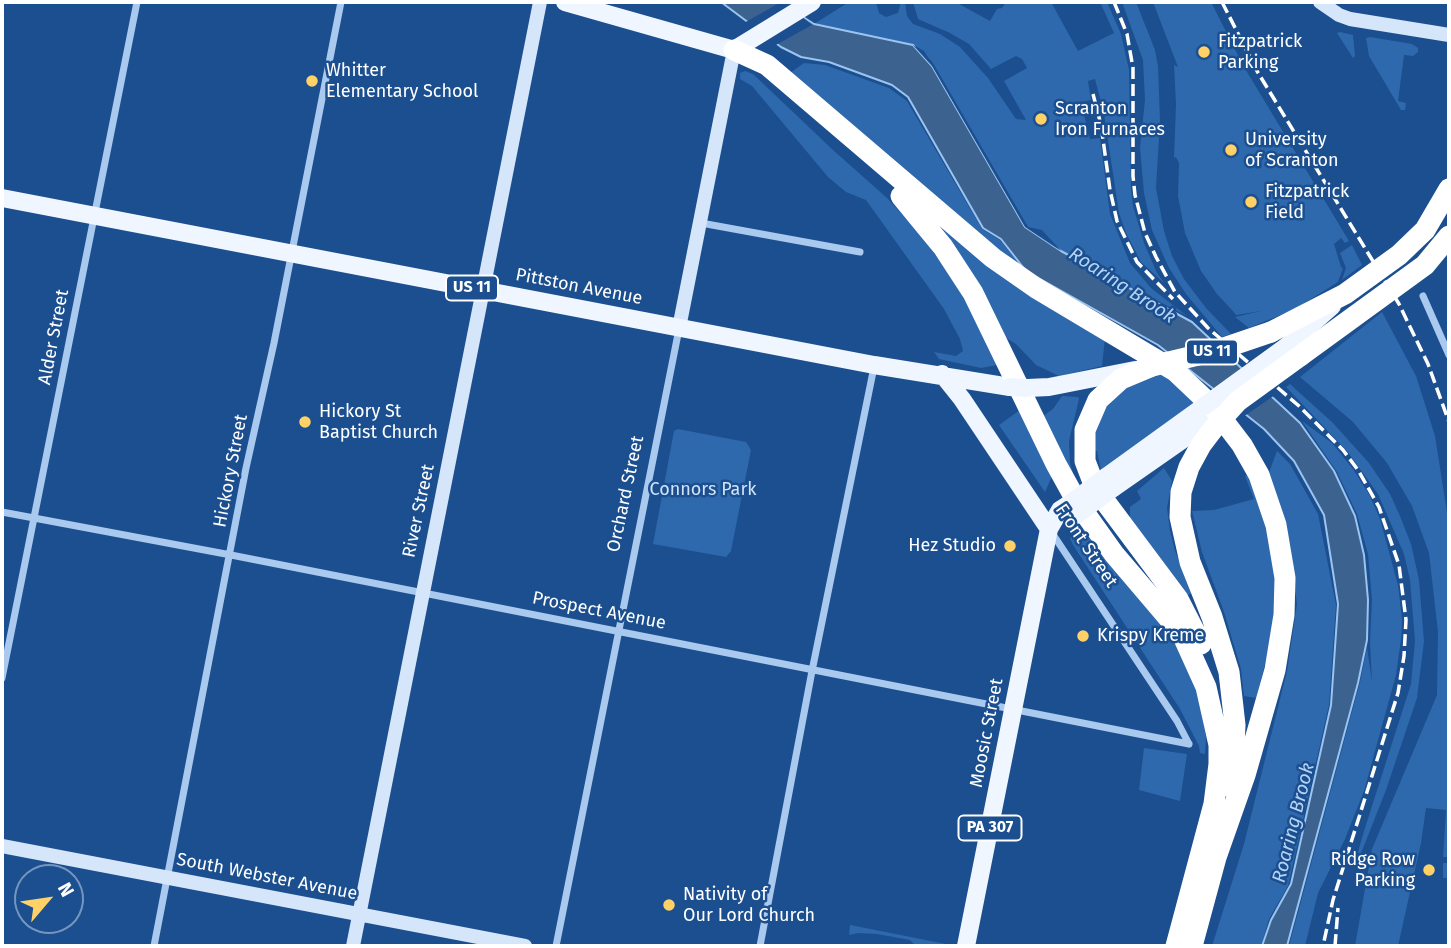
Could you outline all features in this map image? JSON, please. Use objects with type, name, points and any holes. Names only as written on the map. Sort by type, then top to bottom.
[{"type":"highway","points":[[734,50],[885,179],[943,247],[993,331],[1051,455],[1077,502],[1114,554],[1167,614],[1188,645],[1206,687],[1219,745]]},
{"type":"highway","points":[[734,50],[767,65],[993,258],[1036,288],[1175,372],[1213,407],[1242,445],[1259,475],[1276,525],[1285,578],[1284,615],[1275,670],[1245,775],[1214,863]]},
{"type":"highway","name":"US 11","points":[[1147,367],[1214,351],[1271,332],[1345,294],[1417,239],[1449,189]]},
{"type":"highway","points":[[1192,946],[1232,787],[1235,745],[1234,715],[1224,654],[1181,530],[1180,503],[1189,467],[1201,445],[1210,417],[1238,401],[1294,351],[1414,274],[1435,255],[1449,236]]},
{"type":"highway","points":[[1147,367],[1112,385],[1092,409],[1085,430],[1085,461],[1093,482],[1107,504],[1194,626],[1215,692],[1219,745],[1214,804],[1177,946]]},
{"type":"main road","name":"River Street","points":[[353,946],[540,2]]},
{"type":"main road","points":[[565,2],[734,50],[813,2]]},
{"type":"main road","points":[[1320,2],[1350,19],[1445,36]]},
{"type":"main road","name":"Orchard Street","points":[[679,328],[734,50]]},
{"type":"main road","name":"Pittston Avenue","points":[[2,198],[874,365],[942,374]]},
{"type":"main road","name":"PA 307","points":[[1049,529],[1060,510],[1071,510],[1210,417],[1294,351],[1345,294]]},
{"type":"main road","name":"US 11","points":[[942,374],[1019,388],[1060,385],[1147,367]]},
{"type":"main road","name":"Front Street","points":[[942,374],[962,399],[1049,529]]},
{"type":"main road","name":"Moosic Street","points":[[966,946],[1049,529]]},
{"type":"main road","name":"South Webster Avenue","points":[[2,846],[525,946]]},
{"type":"street","name":"Alder Street","points":[[2,678],[137,2]]},
{"type":"street","name":"Hickory Street","points":[[154,946],[341,2]]},
{"type":"street","points":[[700,222],[860,252]]},
{"type":"street","points":[[1423,296],[1449,355]]},
{"type":"street","name":"Orchard Street","points":[[556,946],[679,328]]},
{"type":"street","points":[[760,946],[874,365]]},
{"type":"street","name":"Prospect Avenue","points":[[2,512],[1189,744]]},
{"type":"street","name":"Front Street","points":[[1049,529],[1177,721],[1189,744]]},
{"type":"green space","points":[[849,2],[876,2],[879,13],[886,17],[898,13],[901,2],[905,2],[907,16],[913,24],[940,34],[960,47],[988,78],[1016,119],[1026,120],[1004,81],[1027,68],[1022,59],[1016,56],[991,69],[969,44],[918,19],[913,2],[959,4],[990,21],[997,9],[1002,8],[1006,2],[1051,2],[1078,51],[1114,33],[1100,2],[1107,2],[1121,34],[1129,70],[1133,206],[1144,243],[1157,273],[1165,284],[1141,262],[1119,213],[1104,114],[1095,79],[1088,81],[1091,100],[1081,102],[1090,139],[1100,138],[1110,214],[1130,263],[1151,288],[1187,316],[1061,251],[1042,230],[1028,227],[924,51],[913,45],[814,24]]},
{"type":"green space","points":[[1122,2],[1136,2],[1155,50],[1158,66],[1160,121],[1156,188],[1164,231],[1172,256],[1184,279],[1206,308],[1231,334],[1222,337],[1186,294],[1169,268],[1152,230],[1144,193],[1140,148],[1145,100],[1143,60]]},
{"type":"green space","name":"University of Scranton","points":[[1153,2],[1211,2],[1244,67],[1349,241],[1345,243],[1341,238],[1334,244],[1343,268],[1338,282],[1295,309],[1249,328],[1235,317],[1261,311],[1236,315],[1201,271],[1185,233],[1178,196],[1179,163],[1176,157],[1174,158],[1174,65],[1178,67]]},
{"type":"green space","points":[[1337,33],[1353,35],[1353,58]]},
{"type":"green space","points":[[1366,38],[1412,44],[1418,48],[1418,52],[1413,56],[1404,55],[1398,101],[1406,103],[1405,110],[1401,110],[1369,56]]},
{"type":"green space","points":[[804,63],[825,65],[889,88],[907,101],[982,229],[1000,240],[1023,268],[790,73]]},
{"type":"green space","points":[[745,71],[753,74],[887,198],[919,233],[953,279],[982,330],[997,365],[981,368],[939,359],[934,352],[956,356],[963,351],[960,339],[944,309],[866,200],[846,192],[828,177],[752,86],[740,79],[740,73]]},
{"type":"green space","points":[[931,217],[1105,338],[1102,366],[1059,376],[1036,365],[1016,344],[1001,335]]},
{"type":"green space","points":[[1352,245],[1362,265],[1342,280],[1346,268],[1340,253]]},
{"type":"green space","points":[[1382,312],[1416,376],[1435,436],[1449,525],[1449,857],[1443,857],[1446,810],[1426,808],[1398,946],[1355,946],[1372,849],[1437,695],[1438,632],[1429,553],[1412,506],[1387,463],[1353,422],[1300,377]]},
{"type":"green space","points":[[1161,373],[1199,405],[1101,471],[1097,451],[1094,451],[1094,434],[1108,402],[1124,388]]},
{"type":"green space","points":[[1290,384],[1333,423],[1369,463],[1390,494],[1411,544],[1419,580],[1424,641],[1417,698],[1386,790],[1358,861],[1356,859],[1364,831],[1411,684],[1415,641],[1410,580],[1404,554],[1378,494],[1347,451],[1286,387]]},
{"type":"green space","points":[[1062,396],[1079,399],[1069,441],[1070,463],[1077,486],[1043,416],[1053,409]]},
{"type":"green space","points":[[1020,410],[1052,476],[1045,492],[999,425]]},
{"type":"green space","points":[[1302,421],[1332,443],[1370,496],[1380,519],[1398,585],[1402,619],[1396,675],[1364,791],[1345,839],[1318,893],[1305,946],[1289,946],[1367,647],[1372,682],[1372,600],[1368,554],[1357,514],[1337,472]]},
{"type":"green space","name":"Connors Park","points":[[678,429],[746,442],[751,450],[731,551],[726,557],[653,544],[674,431]]},
{"type":"green space","points":[[1277,451],[1290,464],[1318,514],[1336,605],[1329,705],[1288,886],[1269,919],[1261,946],[1212,946],[1244,844],[1287,671],[1297,604],[1288,537],[1268,475]]},
{"type":"green space","points":[[1164,468],[1172,481],[1167,508],[1170,531],[1175,551],[1193,592],[1187,596],[1130,518],[1130,507],[1141,499],[1137,491]]},
{"type":"green space","points":[[1250,474],[1266,519],[1277,576],[1271,642],[1256,698],[1244,696],[1241,669],[1202,552],[1192,511],[1214,510],[1254,499],[1245,476]]},
{"type":"green space","points":[[1080,524],[1165,626],[1175,642],[1197,689],[1206,737],[1205,754],[1200,753],[1180,709],[1073,545],[1070,538]]},
{"type":"green space","points":[[1144,748],[1187,754],[1180,801],[1139,790]]},
{"type":"green space","points":[[1443,863],[1449,863],[1449,878],[1443,878]]},
{"type":"green space","points":[[1449,878],[1449,946],[1447,946]]},
{"type":"green space","points":[[850,925],[951,945],[916,946],[910,940],[877,934],[849,935]]},
{"type":"water","name":"Roaring Brook","points":[[721,2],[780,2],[814,24],[913,45],[932,66],[1025,227],[1061,251],[1192,322],[1300,423],[1334,471],[1355,516],[1364,555],[1368,600],[1367,640],[1358,683],[1287,946],[1262,946],[1271,920],[1291,884],[1331,705],[1338,604],[1324,515],[1294,461],[1264,429],[1158,345],[1026,271],[1001,239],[983,228],[908,97],[892,85],[829,62],[801,57],[781,47]]},
{"type":"pier","points":[[781,2],[812,25],[774,46],[744,23]]},
{"type":"pier","points":[[913,45],[922,50],[933,63],[1028,227],[1051,240],[1061,251],[1025,227],[932,66]]},
{"type":"pier","points":[[1249,370],[1275,395],[1243,417],[1215,395]]},
{"type":"railway","points":[[1114,2],[1127,34],[1133,68],[1135,195],[1145,233],[1156,257],[1175,292],[1208,328],[1299,406],[1343,450],[1379,507],[1399,565],[1406,620],[1398,693],[1333,900],[1323,946]]},
{"type":"railway","points":[[1222,2],[1257,71],[1399,304],[1428,364],[1449,422]]},
{"type":"railway","points":[[1093,94],[1101,125],[1117,221],[1137,262],[1173,299]]},
{"type":"railway","points":[[1335,946],[1338,908]]},
{"type":"place","name":"Fitzpatrick Parking","points":[[1204,52]]},
{"type":"place","name":"Whitter Elementary School","points":[[312,81]]},
{"type":"place","name":"Scranton Iron Furnaces","points":[[1041,119]]},
{"type":"place","name":"University of Scranton","points":[[1231,150]]},
{"type":"place","name":"Fitzpatrick Field","points":[[1251,202]]},
{"type":"place","name":"Hickory St Baptist Church","points":[[305,422]]},
{"type":"place","name":"Hez Studio","points":[[1010,546]]},
{"type":"place","name":"Krispy Kreme","points":[[1083,636]]},
{"type":"place","name":"Ridge Row Parking","points":[[1429,870]]},
{"type":"place","name":"Nativity of Our Lord Church","points":[[669,905]]}]
